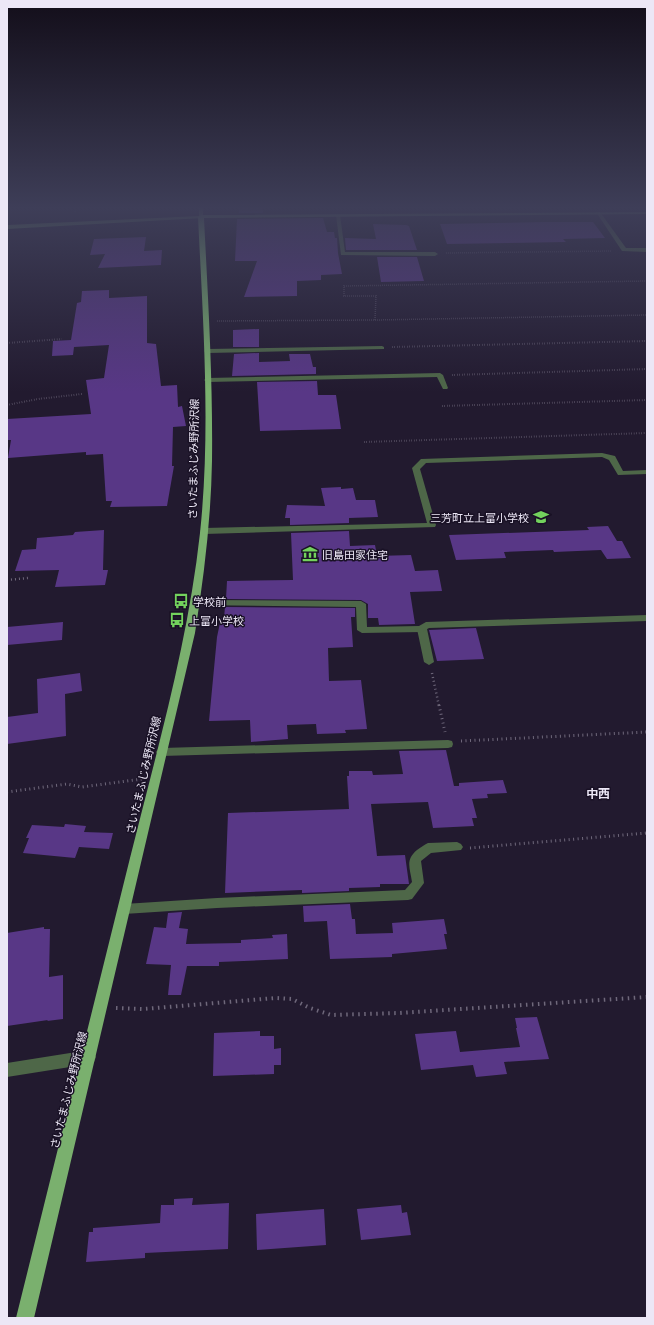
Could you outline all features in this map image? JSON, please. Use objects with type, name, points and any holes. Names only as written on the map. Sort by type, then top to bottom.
[{"type":"main road","name":"さいたまふじみ野所沢線","points":[[25,1318],[101,1008],[190,633],[204,531],[207,495],[207,351],[204,269]]},
{"type":"street","points":[[207,351],[382,348]]},
{"type":"street","points":[[207,380],[440,375],[445,388]]},
{"type":"street","points":[[204,531],[432,525],[416,468],[424,461],[602,455],[612,458],[621,473],[647,472]]},
{"type":"street","points":[[195,603],[361,604],[362,630],[422,629],[426,625],[647,618]]},
{"type":"street","points":[[422,629],[430,662]]},
{"type":"street","points":[[162,752],[448,744]]},
{"type":"street","points":[[124,909],[217,903],[408,895],[418,883],[415,859],[428,848],[457,847]]},
{"type":"street","points":[[7,1070],[89,1057]]},
{"type":"path","points":[[375,320],[376,296],[344,296],[344,286],[647,280]]},
{"type":"path","points":[[206,321],[375,320],[647,315]]},
{"type":"path","points":[[7,343],[62,339]]},
{"type":"path","points":[[382,348],[395,346],[647,341]]},
{"type":"path","points":[[440,375],[647,370]]},
{"type":"path","points":[[7,405],[44,398],[82,394]]},
{"type":"path","points":[[442,406],[647,400]]},
{"type":"path","points":[[364,442],[647,433]]},
{"type":"path","points":[[7,580],[28,578]]},
{"type":"path","points":[[430,662],[448,744],[451,742],[647,732]]},
{"type":"path","points":[[7,792],[67,784],[82,787],[156,778]]},
{"type":"path","points":[[457,847],[464,848],[647,833]]},
{"type":"path","points":[[101,1008],[142,1009],[276,998],[292,999],[310,1008],[331,1015],[399,1013],[647,997]]},
{"type":"building","points":[[254,269],[341,269],[342,274],[321,275],[321,280],[297,281],[297,296],[244,297]]},
{"type":"building","points":[[379,269],[420,269],[424,281],[381,282]]},
{"type":"building","points":[[109,290],[109,298],[147,296],[147,343],[156,344],[161,386],[177,385],[178,407],[182,406],[186,426],[173,427],[172,466],[174,466],[167,506],[110,507],[112,501],[106,501],[103,454],[86,455],[86,452],[8,458],[11,440],[7,440],[7,419],[91,414],[86,380],[104,378],[109,345],[74,347],[73,355],[52,356],[53,341],[71,340],[77,303],[81,302],[82,291]]},
{"type":"building","points":[[259,329],[259,347],[233,347],[233,330]]},
{"type":"building","points":[[259,353],[259,362],[290,361],[289,354],[310,354],[313,367],[316,367],[316,374],[232,376],[234,354]]},
{"type":"building","points":[[317,381],[318,395],[336,395],[341,429],[260,431],[257,382]]},
{"type":"building","points":[[341,487],[341,489],[353,488],[356,500],[375,500],[378,517],[349,518],[349,523],[290,525],[290,518],[285,518],[287,505],[325,506],[321,488]]},
{"type":"building","points":[[608,526],[617,541],[622,541],[631,558],[607,559],[601,550],[554,552],[553,550],[504,552],[506,558],[456,560],[449,535],[589,530],[587,527]]},
{"type":"building","points":[[104,530],[103,570],[108,570],[105,585],[55,587],[59,570],[15,571],[22,550],[36,549],[37,538],[73,535],[75,532]]},
{"type":"building","points":[[349,531],[350,546],[375,545],[377,556],[411,555],[415,571],[438,570],[442,591],[410,592],[415,624],[379,625],[378,618],[368,618],[368,604],[361,600],[226,599],[227,581],[293,580],[291,533]]},
{"type":"building","points":[[225,607],[355,608],[355,617],[351,617],[353,647],[328,648],[329,681],[361,680],[367,729],[345,730],[346,733],[317,734],[316,724],[287,725],[288,739],[251,742],[250,720],[209,721],[217,637],[221,618],[224,618]]},
{"type":"building","points":[[63,622],[62,640],[7,645],[7,627]]},
{"type":"building","points":[[476,628],[484,659],[437,661],[429,630]]},
{"type":"building","points":[[80,673],[82,691],[65,694],[66,736],[7,744],[7,717],[38,713],[37,679]]},
{"type":"building","points":[[446,750],[454,786],[459,786],[459,783],[503,780],[507,793],[487,794],[488,798],[472,799],[477,818],[472,818],[474,826],[433,828],[428,802],[371,804],[377,856],[405,855],[409,884],[380,884],[380,887],[349,888],[349,891],[302,893],[302,890],[225,893],[228,813],[349,809],[347,776],[349,776],[349,771],[372,771],[373,775],[403,774],[399,751]]},
{"type":"building","points":[[65,824],[86,826],[84,832],[113,833],[109,849],[79,847],[75,858],[23,853],[29,838],[26,838],[32,825],[64,827]]},
{"type":"building","points":[[350,904],[352,919],[355,919],[356,934],[393,933],[392,923],[444,919],[447,934],[444,934],[447,949],[392,954],[392,957],[330,959],[327,921],[304,922],[303,906]]},
{"type":"building","points":[[182,912],[179,928],[188,929],[186,944],[241,943],[241,940],[273,938],[272,935],[287,934],[288,959],[219,962],[219,966],[187,966],[181,995],[168,995],[171,965],[146,964],[154,927],[166,928],[168,913]]},
{"type":"building","points":[[44,927],[44,929],[50,929],[49,977],[63,975],[63,1019],[7,1026],[7,933]]},
{"type":"building","points":[[537,1017],[549,1059],[504,1062],[507,1074],[476,1077],[473,1065],[421,1070],[415,1034],[456,1031],[460,1052],[520,1047],[515,1018]]},
{"type":"building","points":[[260,1031],[260,1036],[274,1036],[274,1049],[281,1048],[281,1065],[274,1065],[274,1074],[213,1076],[214,1033]]},
{"type":"building","points":[[193,1198],[192,1205],[229,1203],[228,1249],[145,1253],[145,1258],[86,1262],[89,1232],[93,1232],[93,1228],[160,1223],[161,1205],[174,1205],[174,1199]]},
{"type":"building","points":[[401,1205],[402,1213],[407,1212],[411,1235],[361,1240],[357,1209]]},
{"type":"building","points":[[324,1209],[326,1245],[257,1250],[256,1214]]},
{"type":"place","name":"三芳町立上富小学校","points":[[541,517]]},
{"type":"place","name":"旧島田家住宅","points":[[310,554]]},
{"type":"place","name":"学校前","points":[[181,601]]},
{"type":"place","name":"上富小学校","points":[[177,620]]},
{"type":"district","name":"中西","points":[[598,793]]}]
